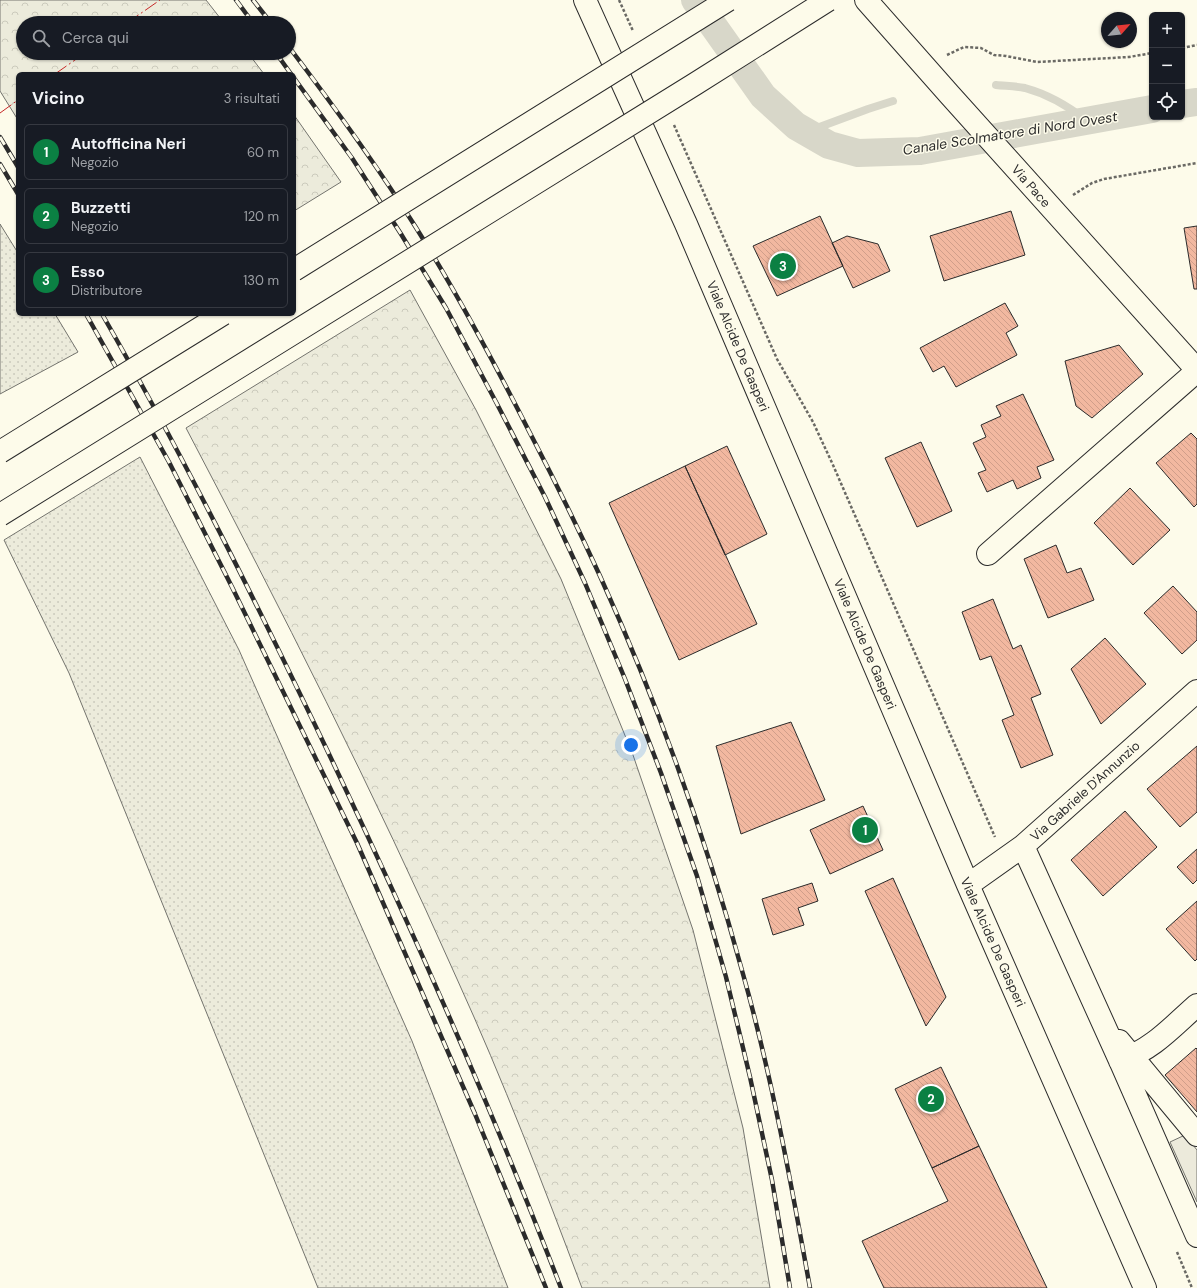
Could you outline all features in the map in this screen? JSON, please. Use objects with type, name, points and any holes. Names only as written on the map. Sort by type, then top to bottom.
[{"type":"main road","name":"Viale Alcide De Gasperi","points":[[585,0],[686,224],[968,885],[1145,1288]]},
{"type":"main road","points":[[296,269],[728,0]]},
{"type":"main road","points":[[0,515],[828,0]]},
{"type":"main road","name":"Via Pace","points":[[866,0],[948,94],[1197,371]]},
{"type":"main road","points":[[0,452],[220,316]]},
{"type":"main road","points":[[988,554],[1197,371]]},
{"type":"main road","name":"Via Gabriele D'Annunzio","points":[[968,885],[1023,846],[1197,691]]},
{"type":"main road","points":[[1023,846],[1102,1022],[1126,1059],[1197,1135]]},
{"type":"main road","points":[[1126,1059],[1153,1045],[1197,1005]]},
{"type":"main road","points":[[1126,1059],[1197,1236]]},
{"type":"path","points":[[619,0],[635,36]]},
{"type":"path","points":[[1185,48],[1197,46]]},
{"type":"path","points":[[926,68],[964,47],[981,48],[994,55],[1037,62],[1129,57],[1149,54]]},
{"type":"path","points":[[673,122],[777,358],[813,422],[830,458],[1005,860]]},
{"type":"path","points":[[1052,210],[1092,183],[1197,164]]},
{"type":"path","points":[[1174,1246],[1192,1288]]},
{"type":"green space","points":[[0,0],[206,0],[219,16],[16,16],[16,60],[253,60],[262,72],[16,72],[16,117],[0,91]]},
{"type":"green space","points":[[296,118],[341,182],[296,210]]},
{"type":"green space","points":[[0,224],[16,250],[16,316],[56,316],[78,352],[0,394]]},
{"type":"green space","points":[[410,290],[476,410],[561,579],[633,755],[693,930],[743,1128],[770,1288],[582,1288],[537,1171],[474,1017],[393,839],[257,564],[186,428]]},
{"type":"green space","points":[[140,457],[239,650],[412,1041],[508,1288],[318,1288],[69,673],[4,540]]},
{"type":"shaded area","points":[[1185,1135],[1197,1150],[1197,1202],[1170,1142]]},
{"type":"building","points":[[1011,211],[1025,255],[944,281],[930,236]]},
{"type":"building","points":[[820,216],[843,266],[777,296],[753,246]]},
{"type":"building","points":[[1197,226],[1197,289],[1194,289],[1184,228]]},
{"type":"building","points":[[847,236],[878,244],[890,271],[853,288],[832,243]]},
{"type":"building","points":[[1005,303],[1018,326],[1006,333],[1017,355],[956,387],[944,366],[933,372],[920,348]]},
{"type":"building","points":[[1119,345],[1143,374],[1092,418],[1076,406],[1065,361]]},
{"type":"building","points":[[1023,394],[1054,460],[1037,467],[1041,478],[1017,489],[1013,480],[987,492],[978,473],[986,470],[973,443],[986,437],[981,425],[1001,416],[996,406]]},
{"type":"building","points":[[1191,433],[1197,439],[1197,504],[1194,507],[1156,463]]},
{"type":"building","points":[[921,442],[952,511],[917,527],[885,458]]},
{"type":"building","points":[[727,446],[767,534],[725,555],[685,466]]},
{"type":"building","points":[[685,466],[757,624],[679,660],[609,503]]},
{"type":"building","points":[[1130,488],[1170,530],[1133,565],[1094,523]]},
{"type":"building","points":[[1056,545],[1067,573],[1081,568],[1094,600],[1048,618],[1024,559]]},
{"type":"building","points":[[1173,586],[1197,612],[1197,640],[1182,654],[1144,613]]},
{"type":"building","points":[[993,599],[1013,649],[1021,645],[1041,694],[1031,698],[1053,755],[1021,768],[1002,720],[1014,715],[991,656],[980,660],[962,612]]},
{"type":"building","points":[[1105,638],[1146,684],[1101,724],[1071,669]]},
{"type":"building","points":[[791,722],[825,800],[741,834],[716,746]]},
{"type":"building","points":[[1197,746],[1197,812],[1180,827],[1147,789]]},
{"type":"building","points":[[863,806],[883,850],[830,874],[810,830]]},
{"type":"building","points":[[1125,811],[1157,847],[1103,896],[1071,860]]},
{"type":"building","points":[[1197,849],[1197,880],[1193,884],[1177,867]]},
{"type":"building","points":[[893,878],[946,997],[926,1026],[865,891]]},
{"type":"building","points":[[812,883],[818,901],[798,908],[804,925],[773,935],[762,899]]},
{"type":"building","points":[[1197,901],[1197,959],[1195,961],[1166,929]]},
{"type":"building","points":[[1196,1048],[1197,1049],[1197,1112],[1165,1075]]},
{"type":"building","points":[[941,1067],[979,1146],[932,1168],[895,1089]]},
{"type":"building","points":[[979,1146],[1047,1288],[884,1288],[862,1241],[948,1201],[932,1168]]},
{"type":"waterway","name":"Canale Scolmatore di Nord Ovest","points":[[695,0],[763,96],[796,126],[829,145],[858,153],[920,151],[1149,110]]},
{"type":"waterway","points":[[996,85],[1022,87],[1049,97],[1065,105],[1086,120]]},
{"type":"waterway","points":[[806,132],[893,101]]},
{"type":"waterway","name":"Canale Scolmatore di Nord Ovest","points":[[1185,104],[1197,102]]},
{"type":"railway","points":[[236,0],[248,16]]},
{"type":"railway","points":[[253,0],[266,16]]},
{"type":"railway","points":[[296,56],[370,157],[415,226],[461,303],[490,355],[549,470],[592,558],[642,673],[697,822],[729,923],[772,1091],[810,1288]]},
{"type":"railway","points":[[281,60],[290,72]]},
{"type":"railway","points":[[296,81],[352,158],[446,308],[545,497],[585,583],[625,679],[661,773],[697,876],[726,977],[750,1077],[772,1180],[790,1288]]},
{"type":"railway","points":[[0,137],[16,164]]},
{"type":"railway","points":[[0,164],[16,191]]},
{"type":"railway","points":[[87,316],[169,462],[357,843],[475,1114],[546,1288]]},
{"type":"railway","points":[[103,316],[191,476],[328,752],[390,884],[450,1018],[507,1152],[561,1288]]},
{"type":"power","points":[[137,16],[160,0]]},
{"type":"power","points":[[58,72],[75,60]]},
{"type":"power","points":[[0,113],[16,101]]},
{"type":"place","name":"Esso","points":[[783,266]]},
{"type":"place","name":"Autofficina Neri","points":[[865,830]]},
{"type":"place","name":"Buzzetti","points":[[931,1099]]}]
